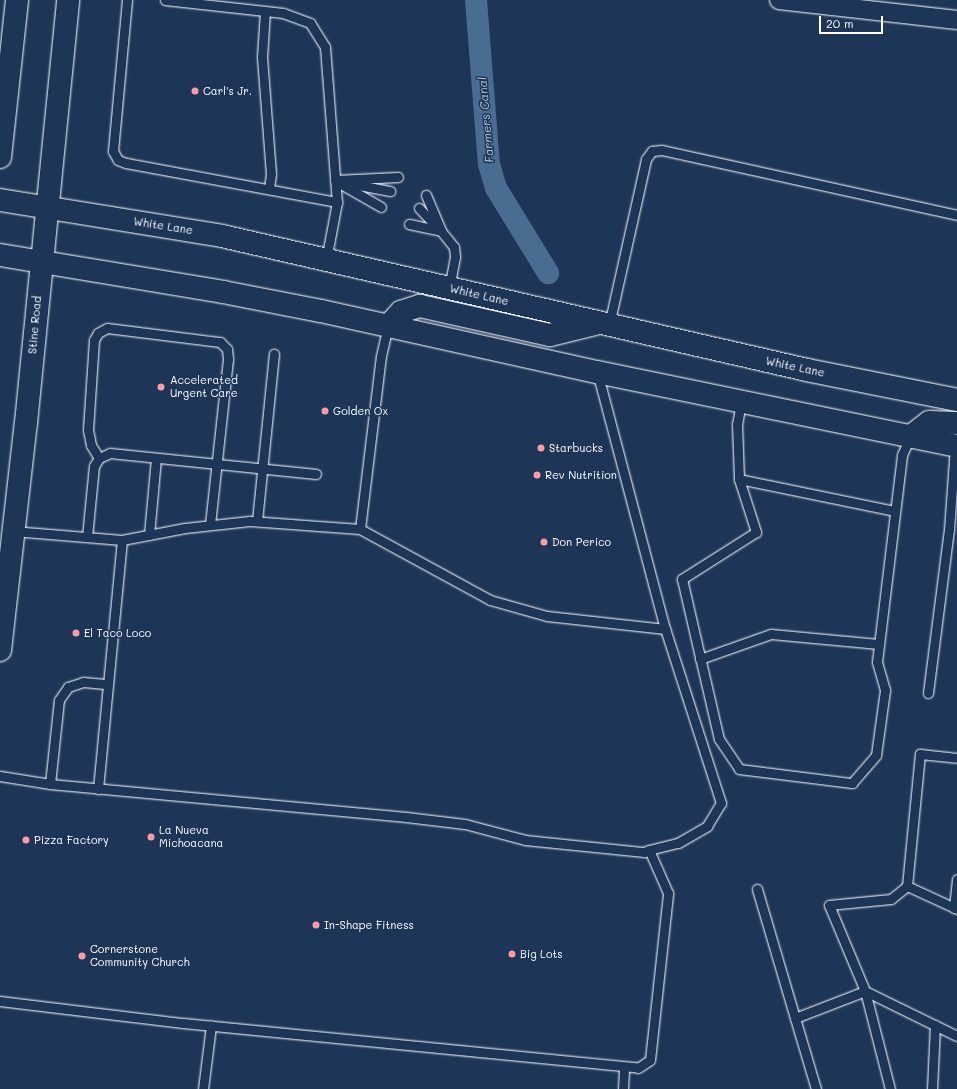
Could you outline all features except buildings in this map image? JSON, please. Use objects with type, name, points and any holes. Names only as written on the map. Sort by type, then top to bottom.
[{"type":"main road","points":[[0,157],[17,0]]},
{"type":"main road","name":"Stine Road","points":[[0,650],[26,423],[46,207],[68,0]]},
{"type":"main road","name":"White Lane","points":[[0,200],[222,236],[807,370],[957,400]]},
{"type":"main road","points":[[0,255],[223,292],[322,311],[597,372],[956,446]]},
{"type":"main road","points":[[388,326],[401,312],[420,306],[550,335],[605,324]]},
{"type":"main road","points":[[910,437],[929,422],[957,423]]},
{"type":"street","points":[[779,0],[957,20]]},
{"type":"lane","points":[[127,0],[113,151],[118,160],[126,163],[336,202]]},
{"type":"lane","points":[[165,0],[282,13],[310,23],[325,47],[336,202],[326,260]]},
{"type":"lane","points":[[265,11],[262,57],[271,174],[269,189]]},
{"type":"lane","points":[[605,324],[646,158],[652,151],[662,150],[957,215]]},
{"type":"lane","points":[[335,180],[398,177]]},
{"type":"lane","points":[[335,180],[390,191]]},
{"type":"lane","points":[[335,180],[380,207]]},
{"type":"lane","points":[[426,195],[441,231]]},
{"type":"lane","points":[[418,208],[441,231],[454,247],[455,257],[449,288]]},
{"type":"lane","points":[[409,224],[441,231]]},
{"type":"lane","points":[[360,529],[381,356],[388,326]]},
{"type":"lane","points":[[99,458],[91,445],[88,430],[94,340],[98,333],[107,328],[220,342],[227,349],[228,359],[210,525]]},
{"type":"lane","points":[[257,521],[274,354]]},
{"type":"lane","points":[[0,776],[50,784],[98,789],[406,816],[466,824],[524,840],[644,852],[678,843],[707,826],[721,803],[665,629],[597,372]]},
{"type":"lane","points":[[741,401],[737,424],[739,479],[756,532],[682,579],[719,739],[739,769],[852,782],[876,755],[885,690],[877,662],[902,456],[910,437]]},
{"type":"lane","points":[[928,693],[949,530],[956,446]]},
{"type":"lane","points":[[87,537],[94,466],[99,458],[110,453],[316,474]]},
{"type":"lane","points":[[149,535],[156,458]]},
{"type":"lane","points":[[739,479],[895,511]]},
{"type":"lane","points":[[13,531],[122,540],[210,525],[257,521],[360,529],[490,600],[547,616],[665,629]]},
{"type":"lane","points":[[98,789],[122,540]]},
{"type":"lane","points":[[700,659],[771,634],[879,644]]},
{"type":"lane","points":[[50,784],[59,700],[68,687],[82,682],[108,684]]},
{"type":"lane","points":[[890,1089],[865,991],[829,905],[891,899],[907,886],[920,754],[957,758]]},
{"type":"lane","points":[[0,1001],[211,1026],[638,1068],[650,1060],[668,893],[649,850]]},
{"type":"lane","points":[[907,886],[956,908],[957,879]]},
{"type":"lane","points":[[757,889],[816,1088]]},
{"type":"lane","points":[[795,1018],[865,991],[957,1036]]},
{"type":"lane","points":[[932,1089],[935,1025]]},
{"type":"lane","points":[[203,1089],[211,1026]]},
{"type":"lane","points":[[623,1089],[624,1067]]},
{"type":"waterway","name":"Farmers Canal","points":[[476,0],[489,164],[496,188],[548,273]]},
{"type":"place","name":"Carl's Jr.","points":[[195,91]]},
{"type":"place","name":"Accelerated Urgent Care","points":[[161,387]]},
{"type":"place","name":"Golden Ox","points":[[325,411]]},
{"type":"place","name":"Starbucks","points":[[541,448]]},
{"type":"place","name":"Rev Nutrition","points":[[537,475]]},
{"type":"place","name":"Don Perico","points":[[544,542]]},
{"type":"place","name":"El Taco Loco","points":[[76,633]]},
{"type":"place","name":"La Nueva Michoacana","points":[[151,837]]},
{"type":"place","name":"Pizza Factory","points":[[26,840]]},
{"type":"place","name":"In-Shape Fitness","points":[[316,925]]},
{"type":"place","name":"Big Lots","points":[[512,954]]},
{"type":"place","name":"Cornerstone Community Church","points":[[82,956]]}]
